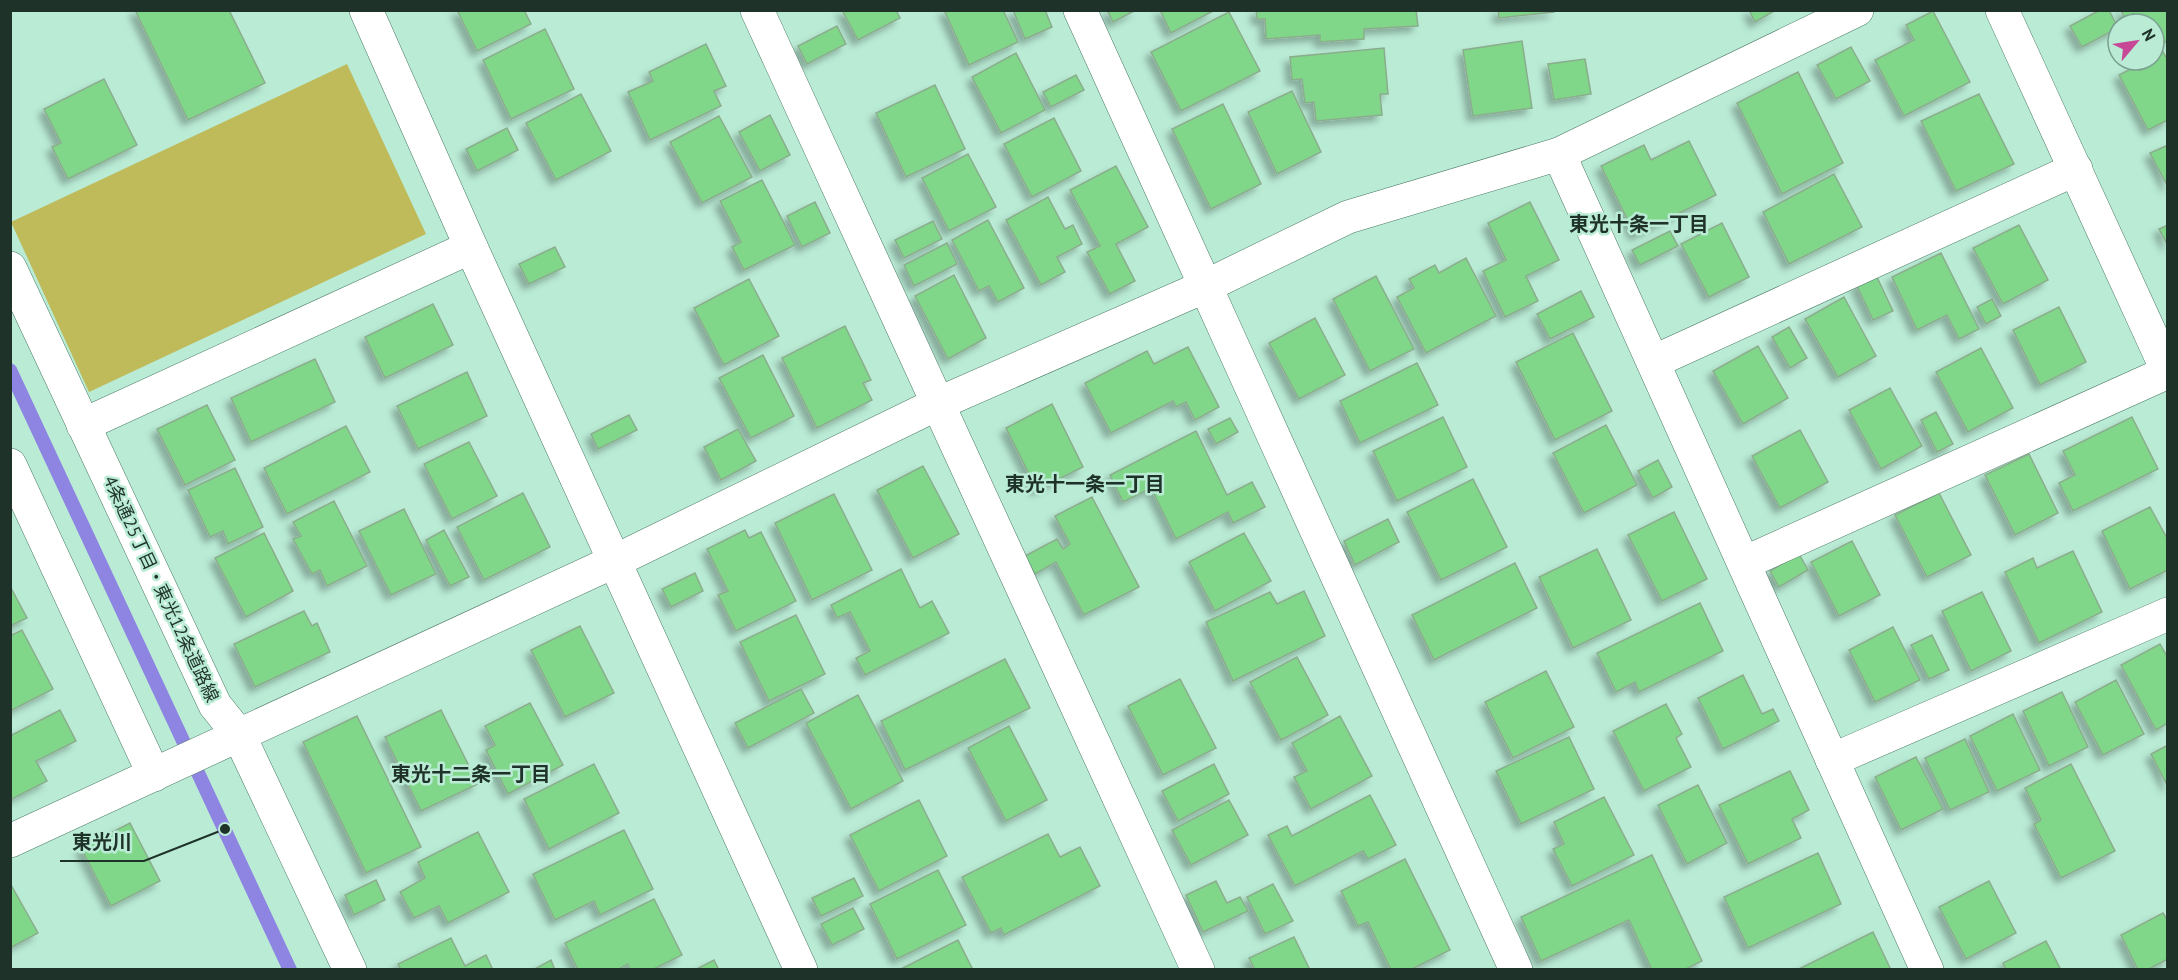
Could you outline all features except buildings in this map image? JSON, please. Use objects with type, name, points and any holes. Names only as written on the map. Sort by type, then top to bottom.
[{"type":"street","points":[[366,10],[471,247],[801,969]]},
{"type":"street","points":[[757,10],[1198,969]]},
{"type":"street","points":[[1080,10],[1516,969]]},
{"type":"street","points":[[10,841],[615,561],[937,404],[1206,286],[1348,217],[1559,154],[1857,10]]},
{"type":"street","points":[[1744,563],[2168,372],[2002,10]]},
{"type":"street","points":[[1559,154],[1927,969]]},
{"type":"street","points":[[1653,362],[2076,169]]},
{"type":"street","points":[[83,425],[471,247]]},
{"type":"street","name":"4条通25丁目・東光12条道路線","points":[[10,268],[215,705],[239,735],[350,969]]},
{"type":"street","points":[[10,465],[164,771]]},
{"type":"street","points":[[1832,760],[2168,614]]},
{"type":"shaded area","points":[[347,64],[426,234],[89,392],[11,222]]},
{"type":"waterway","points":[[10,370],[290,970]]},
{"type":"place","name":"東光川","points":[[225,829]]},
{"type":"district","name":"東光十条一丁目","points":[[1639,224]]},
{"type":"district","name":"東光十一条一丁目","points":[[1085,484]]},
{"type":"district","name":"東光十二条一丁目","points":[[471,774]]}]
